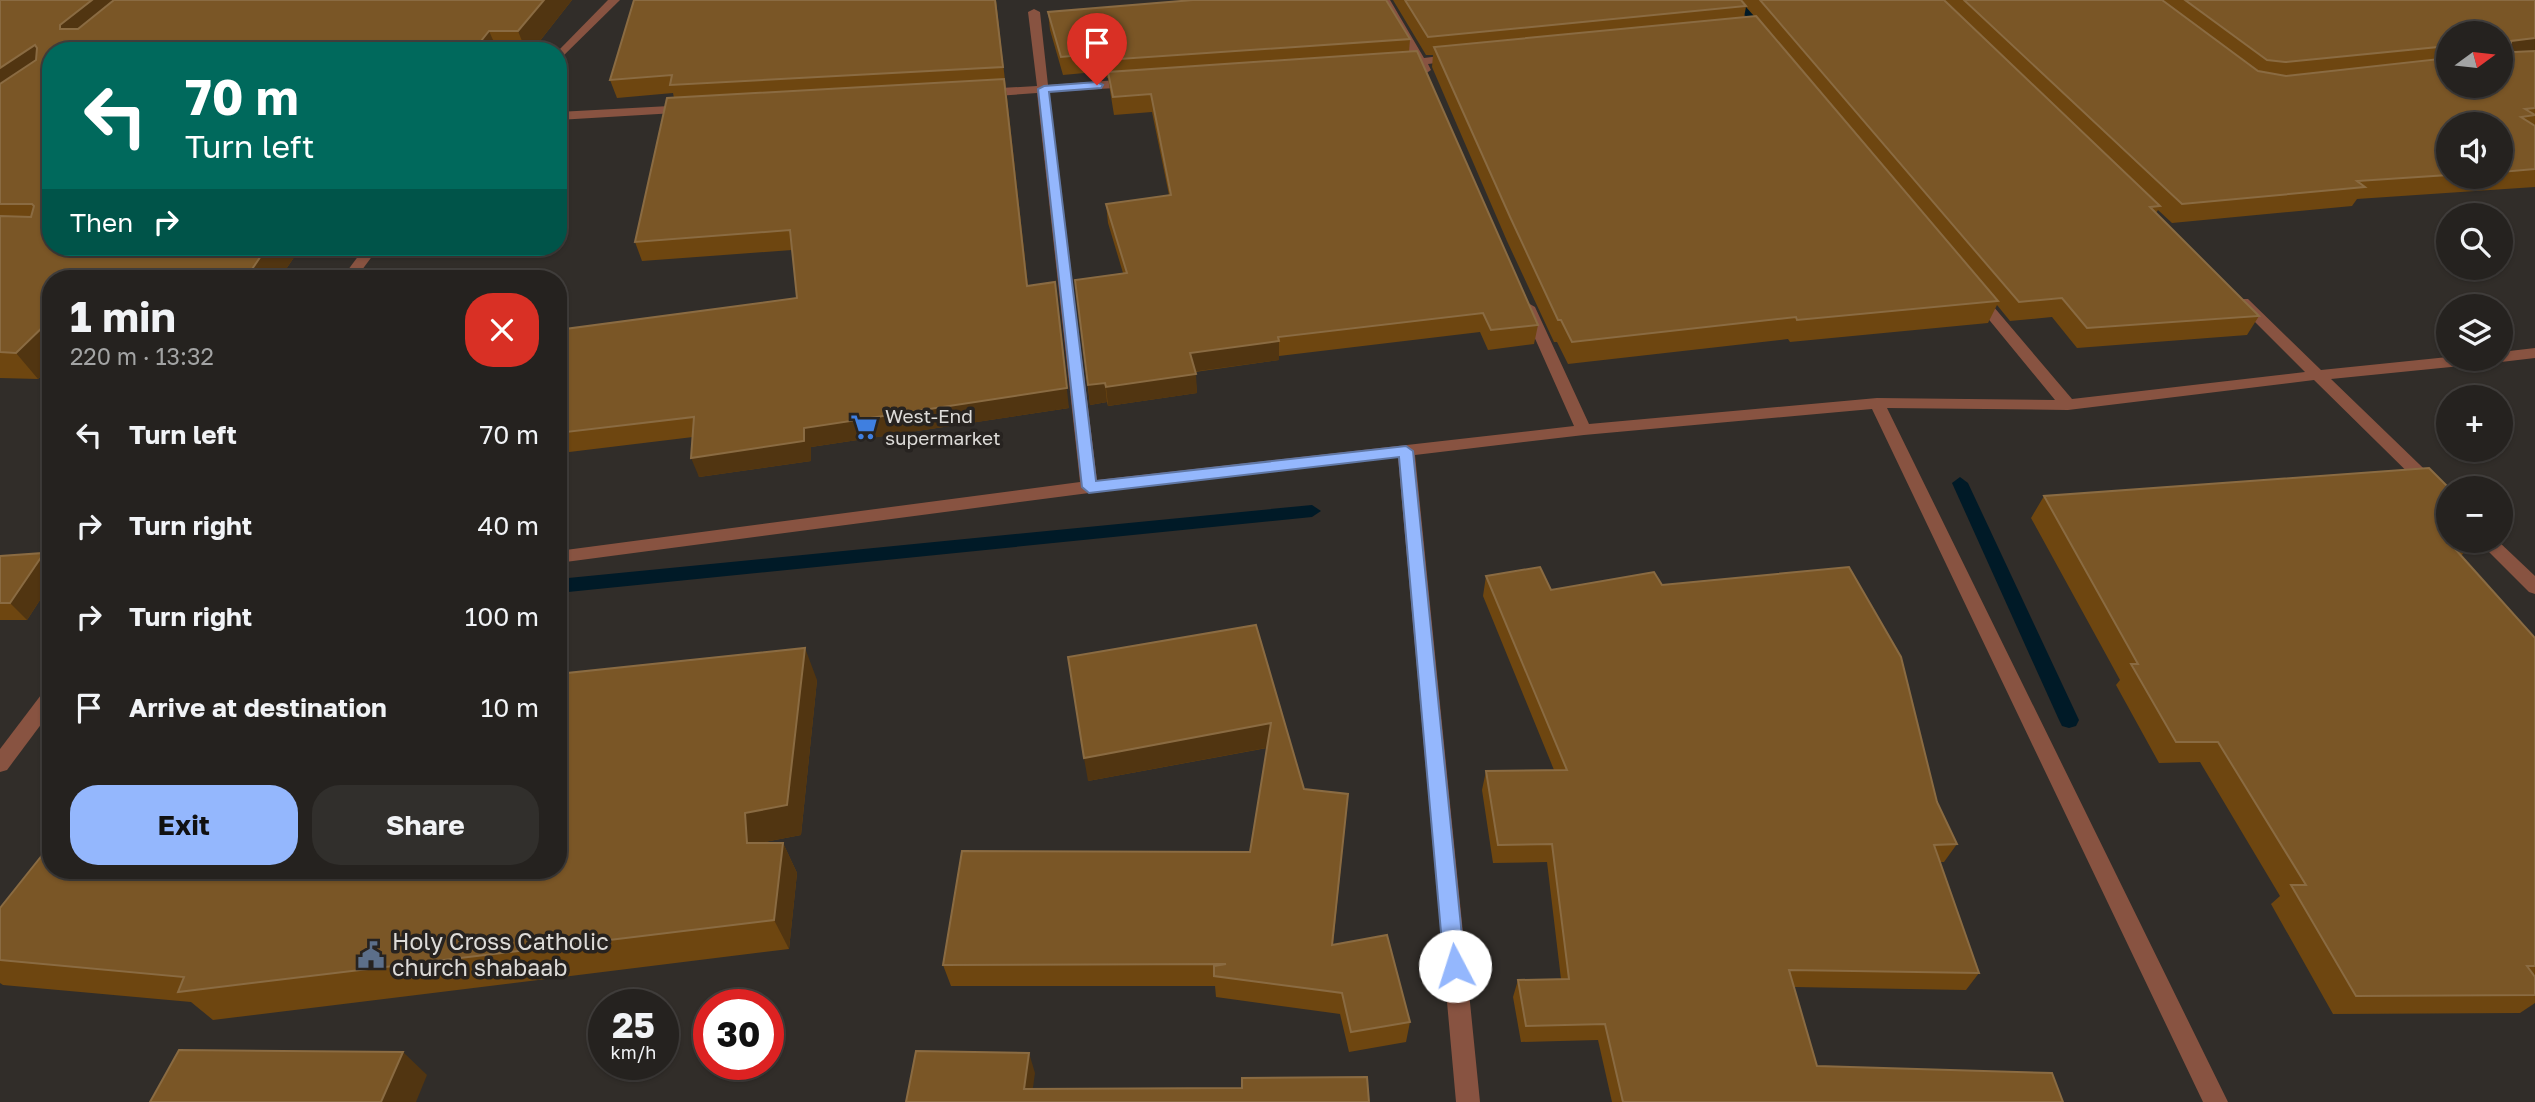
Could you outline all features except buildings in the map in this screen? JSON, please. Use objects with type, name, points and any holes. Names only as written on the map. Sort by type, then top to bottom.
[{"type":"street","points":[[567,49],[614,0]]},
{"type":"street","points":[[1384,0],[1432,86]]},
{"type":"street","points":[[1034,12],[1089,487]]},
{"type":"street","points":[[1381,65],[1475,57]]},
{"type":"street","points":[[974,93],[1151,81]]},
{"type":"street","points":[[567,115],[697,108]]},
{"type":"street","points":[[1970,287],[2068,405]]},
{"type":"street","points":[[2229,288],[2436,490]]},
{"type":"street","points":[[1521,292],[1584,430]]},
{"type":"street","points":[[2513,356],[2535,353]]},
{"type":"street","points":[[567,556],[1089,487],[1584,430],[1877,403],[2068,405],[2436,363]]},
{"type":"street","points":[[1877,403],[2216,1102]]},
{"type":"street","points":[[1406,451],[1468,1102]]},
{"type":"street","points":[[2500,553],[2535,587]]},
{"type":"street","points":[[0,764],[42,708]]},
{"type":"waterway","points":[[1738,0],[1767,34]]},
{"type":"waterway","points":[[1960,483],[2069,720]]},
{"type":"waterway","points":[[567,585],[1312,511]]},
{"type":"place","name":"West-End supermarket","points":[[864,427]]},
{"type":"place","name":"Holy Cross Catholic church shabaab","points":[[371,955]]},
{"type":"route","points":[[1097,85],[1044,89],[1089,487],[1406,451],[1455,966]]}]
